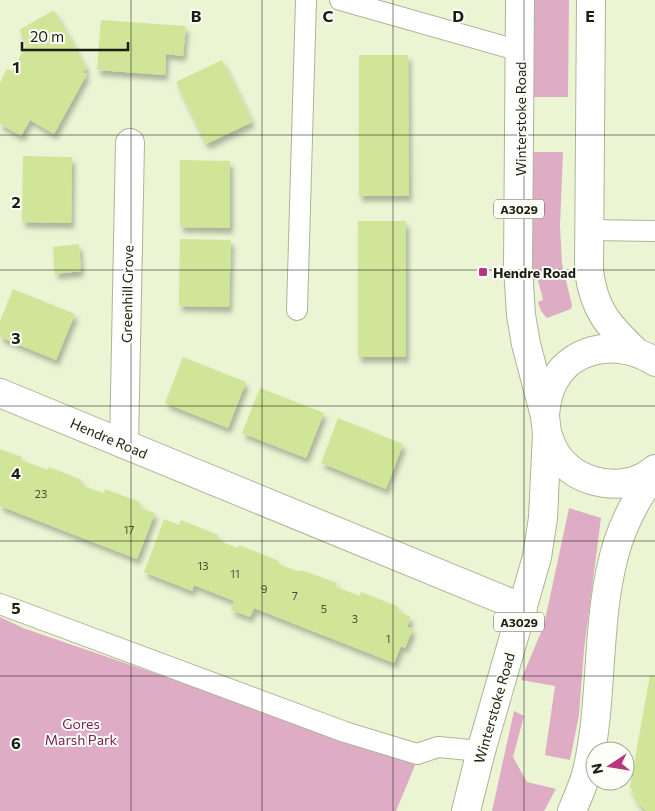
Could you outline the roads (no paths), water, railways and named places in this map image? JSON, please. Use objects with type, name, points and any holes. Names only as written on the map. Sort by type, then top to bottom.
[{"type":"main road","name":"Winterstoke Road","points":[[520,0],[518,267],[521,315],[526,344],[546,425],[558,457],[579,475],[599,483],[619,484],[640,479],[655,470]]},
{"type":"main road","name":"Winterstoke Road","points":[[591,0],[588,230],[591,289],[599,310],[613,330],[647,355]]},
{"type":"main road","name":"Greenhill Grove","points":[[124,444],[130,143]]},
{"type":"main road","name":"Winterstoke Road","points":[[466,810],[537,557],[544,518],[547,397],[555,380],[564,368],[575,359],[590,352],[606,348],[620,348],[647,355]]},
{"type":"main road","name":"Hendre Road","points":[[0,393],[523,608]]},
{"type":"main road","name":"Winterstoke Road","points":[[572,811],[583,784],[589,759],[603,619],[609,580],[618,542],[632,507],[655,470]]},
{"type":"main road","points":[[583,784],[583,811]]},
{"type":"lane","points":[[297,310],[306,0]]},
{"type":"lane","points":[[340,0],[520,52]]},
{"type":"lane","points":[[588,230],[655,231]]},
{"type":"lane","points":[[0,604],[345,732],[417,754],[438,747],[481,751]]},
{"type":"place","name":"Hendre Road","points":[[483,272]]},
{"type":"park label","name":"Gores Marsh Park","points":[[81,732]]}]
